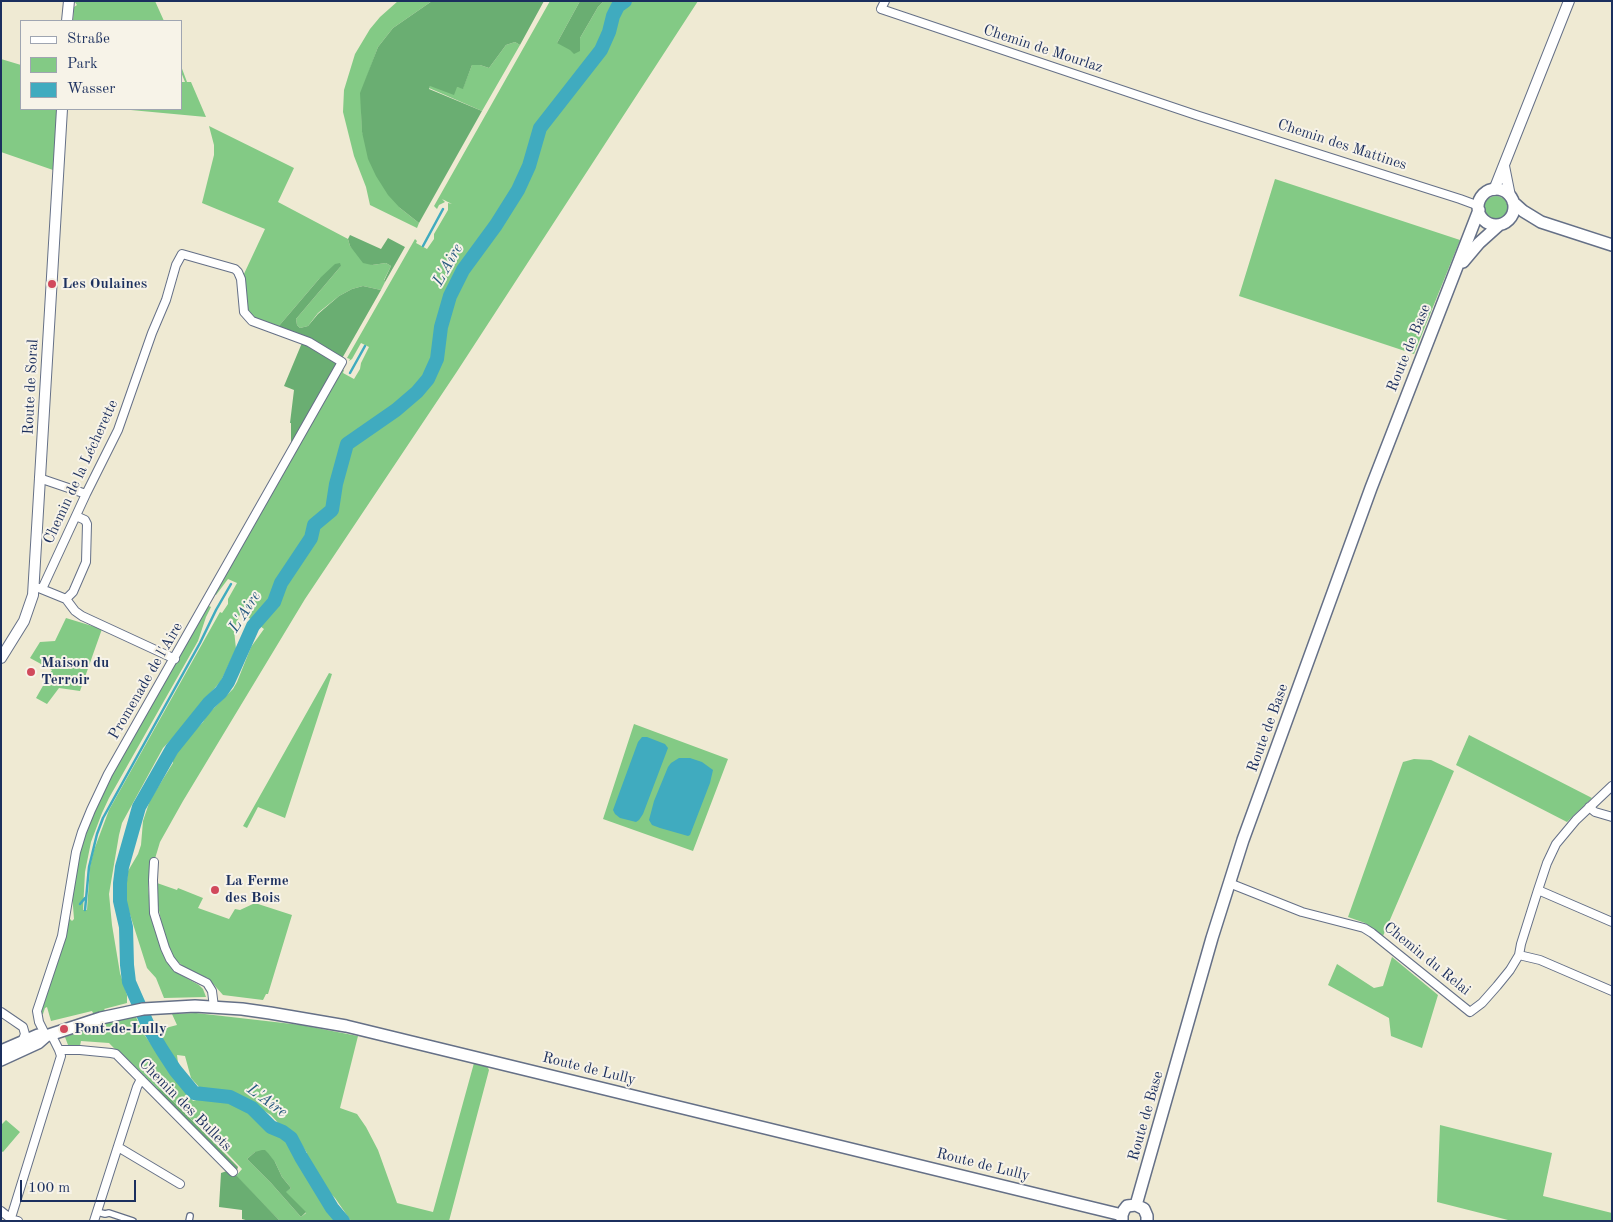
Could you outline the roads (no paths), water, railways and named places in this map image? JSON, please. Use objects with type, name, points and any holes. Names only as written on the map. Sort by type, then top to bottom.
[{"type":"main road","points":[[1541,222],[1491,224],[1485,221],[1479,208],[1483,196],[1489,191],[1504,191],[1523,211],[1541,222],[1612,245]]},
{"type":"main road","points":[[1503,223],[1513,212],[1512,199]]},
{"type":"main road","name":"Route de Base","points":[[1136,1204],[1243,840],[1374,480],[1456,272],[1479,208]]},
{"type":"main road","name":"Route de Base","points":[[1456,272],[1479,243],[1503,223]]},
{"type":"main road","name":"Route de Lully","points":[[1,1060],[38,1043],[49,1035],[74,1026],[128,1012],[164,1007],[195,1006],[270,1013],[346,1026],[1122,1218]]},
{"type":"main road","name":"Route de Lully","points":[[1,1051],[38,1035],[49,1035]]},
{"type":"main road","points":[[1122,1218],[1127,1206],[1136,1204],[1144,1209],[1147,1221]]},
{"type":"street","points":[[67,20],[68,1]]},
{"type":"street","points":[[1494,190],[1568,1]]},
{"type":"street","name":"Chemin de Mourlaz","points":[[883,5],[1196,114]]},
{"type":"street","name":"Route de Soral","points":[[1,658],[24,621],[37,588],[39,478],[62,110]]},
{"type":"street","name":"Chemin des Mattines","points":[[1196,114],[1450,196],[1479,208]]},
{"type":"street","points":[[1504,166],[1512,199]]},
{"type":"street","name":"Chemin de la Lécherette","points":[[37,588],[76,516],[118,430],[152,333],[166,300],[176,265],[182,254],[235,269],[241,279],[244,312],[252,321],[309,342],[342,362]]},
{"type":"street","name":"Promenade de l'Aire","points":[[59,1050],[39,1022],[38,1011],[62,936],[74,864],[82,832],[108,774],[342,362]]},
{"type":"street","points":[[39,478],[86,494]]},
{"type":"street","points":[[66,599],[73,592],[86,562],[87,524],[85,520],[76,516]]},
{"type":"street","points":[[37,588],[66,599],[75,611],[82,616],[175,659]]},
{"type":"street","points":[[1612,786],[1589,806],[1556,844],[1538,890],[1521,944],[1520,955],[1540,960],[1612,991]]},
{"type":"street","points":[[1589,806],[1595,812],[1612,817]]},
{"type":"street","points":[[154,862],[154,908],[158,930],[165,948],[170,959],[178,968],[208,983],[212,991],[214,1007]]},
{"type":"street","name":"Chemin du Relai","points":[[1229,883],[1302,912],[1364,928],[1470,1012],[1482,1003],[1520,955]]},
{"type":"street","points":[[1538,890],[1612,922]]},
{"type":"street","points":[[1,1012],[23,1027],[25,1034],[22,1042]]},
{"type":"street","points":[[1,1211],[13,1220],[61,1056],[59,1050]]},
{"type":"street","name":"Chemin des Bullets","points":[[59,1050],[114,1053],[233,1172]]},
{"type":"street","points":[[94,1221],[137,1087],[141,1080]]},
{"type":"street","points":[[118,1147],[180,1184]]},
{"type":"street","points":[[97,1212],[109,1213],[133,1221]]},
{"type":"water","points":[[642,737],[665,744],[668,748],[643,814],[636,822],[620,818],[613,810],[638,742]]},
{"type":"water","points":[[679,758],[690,758],[702,762],[713,770],[710,783],[688,836],[652,825],[649,820],[654,801],[668,767]]},
{"type":"waterway","name":"L'Aire","points":[[343,1221],[332,1208],[291,1138],[271,1127],[252,1108],[230,1097],[194,1093],[175,1070],[162,1050],[150,1030],[129,982],[126,927],[120,901],[122,867],[139,807],[172,749],[228,682],[253,626],[274,602],[281,583],[311,538],[314,525],[332,510],[336,484],[347,444],[396,410],[417,392],[428,379],[437,359],[441,327],[450,296],[463,270],[496,225],[518,190],[529,166],[540,128],[601,50],[609,32],[613,16],[618,6],[625,1]]},
{"type":"waterway","points":[[423,246],[443,209]]},
{"type":"waterway","points":[[350,373],[365,346]]},
{"type":"waterway","points":[[85,910],[89,867],[103,818],[231,584]]},
{"type":"waterway","points":[[80,904],[85,898]]},
{"type":"place","name":"Les Oulaines","points":[[52,284]]},
{"type":"place","name":"Maison du Terroir","points":[[31,672]]},
{"type":"place","name":"La Ferme des Bois","points":[[215,890]]},
{"type":"place","name":"Pont-de-Lully","points":[[64,1029]]}]
